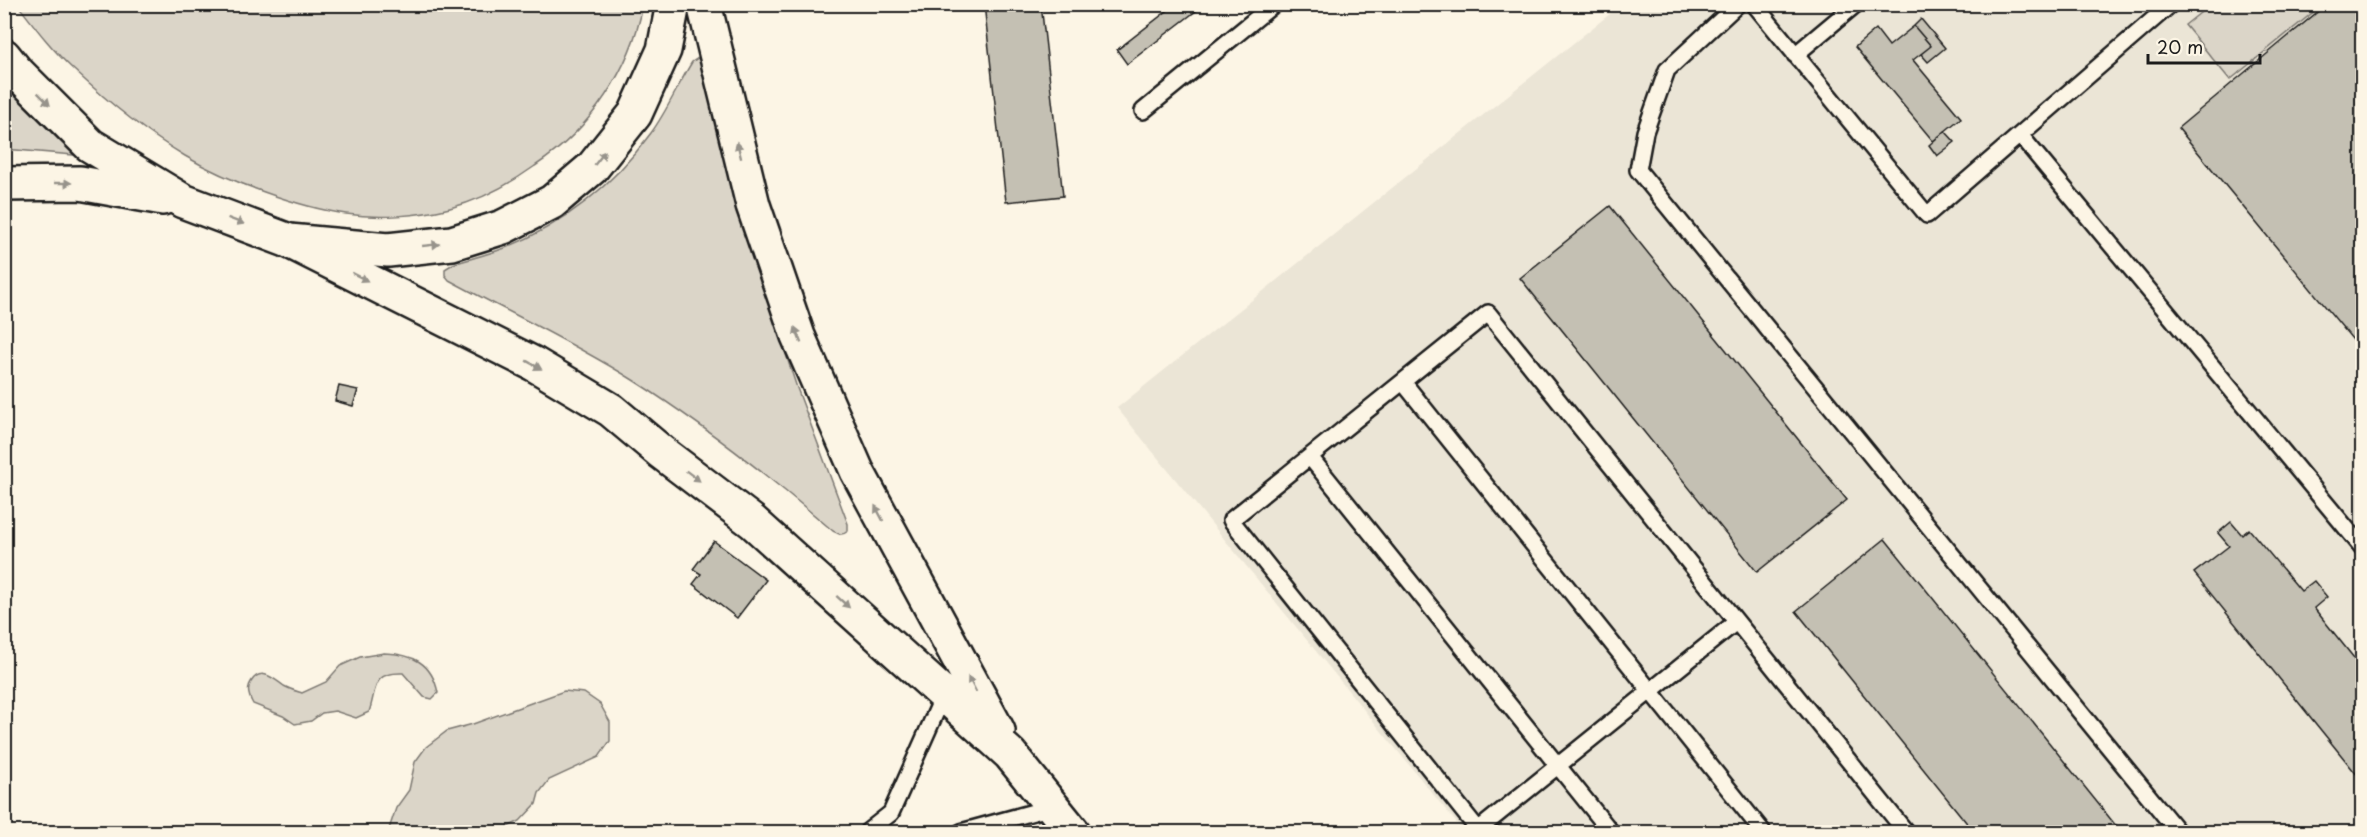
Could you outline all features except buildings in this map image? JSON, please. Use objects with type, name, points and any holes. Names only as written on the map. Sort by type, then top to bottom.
[{"type":"main road","points":[[289,242],[388,250],[452,243],[503,227],[552,202],[592,168],[635,114],[664,50],[673,4]]},
{"type":"main road","points":[[704,4],[753,205],[798,336],[857,471],[1010,754]]},
{"type":"main road","points":[[4,56],[90,145],[183,201],[289,242],[534,364],[611,410],[661,452],[753,522],[1010,754],[1073,832]]},
{"type":"main road","points":[[4,184],[80,183],[183,201]]},
{"type":"lane","points":[[1143,111],[1274,4]]},
{"type":"lane","points":[[1738,4],[1667,70],[1645,132],[1638,170],[2178,832]]},
{"type":"lane","points":[[1754,4],[1927,215],[2171,4]]},
{"type":"lane","points":[[1795,55],[1856,4]]},
{"type":"lane","points":[[2020,135],[2362,547]]},
{"type":"lane","points":[[1736,622],[1479,831],[1231,520],[1488,313],[1906,832]]},
{"type":"lane","points":[[1403,382],[1763,832]]},
{"type":"lane","points":[[1310,457],[1611,832]]},
{"type":"lane","points":[[867,832],[891,813],[944,694]]},
{"type":"lane","points":[[961,832],[1052,807]]},
{"type":"shaded area","points":[[18,5],[643,5],[629,52],[605,96],[573,135],[535,166],[495,191],[450,208],[412,215],[359,216],[306,206],[263,192],[221,175],[170,147],[141,127],[66,63]]},
{"type":"shaded area","points":[[1621,5],[2362,5],[2362,832],[1464,832],[1117,408]]},
{"type":"shaded area","points":[[2210,5],[2322,5],[2230,80],[2185,25]]},
{"type":"shaded area","points":[[702,58],[777,327],[797,388],[848,524],[848,531],[844,534],[833,531],[736,452],[633,380],[449,280],[445,275],[445,269],[453,264],[505,248],[548,227],[568,215],[604,186],[621,170],[651,133],[692,62]]},
{"type":"shaded area","points":[[4,85],[74,155],[5,149]]},
{"type":"shaded area","points":[[384,653],[412,658],[426,667],[435,682],[438,693],[432,699],[424,697],[403,673],[393,673],[380,679],[369,712],[356,718],[335,711],[322,713],[311,721],[295,724],[283,716],[253,704],[249,696],[249,685],[259,675],[268,675],[286,687],[302,693],[326,682],[340,666],[360,657]]},
{"type":"shaded area","points":[[564,691],[584,693],[600,704],[610,722],[610,741],[599,757],[549,780],[539,793],[536,804],[520,821],[497,832],[388,832],[396,808],[409,790],[415,762],[426,747],[447,731]]}]
